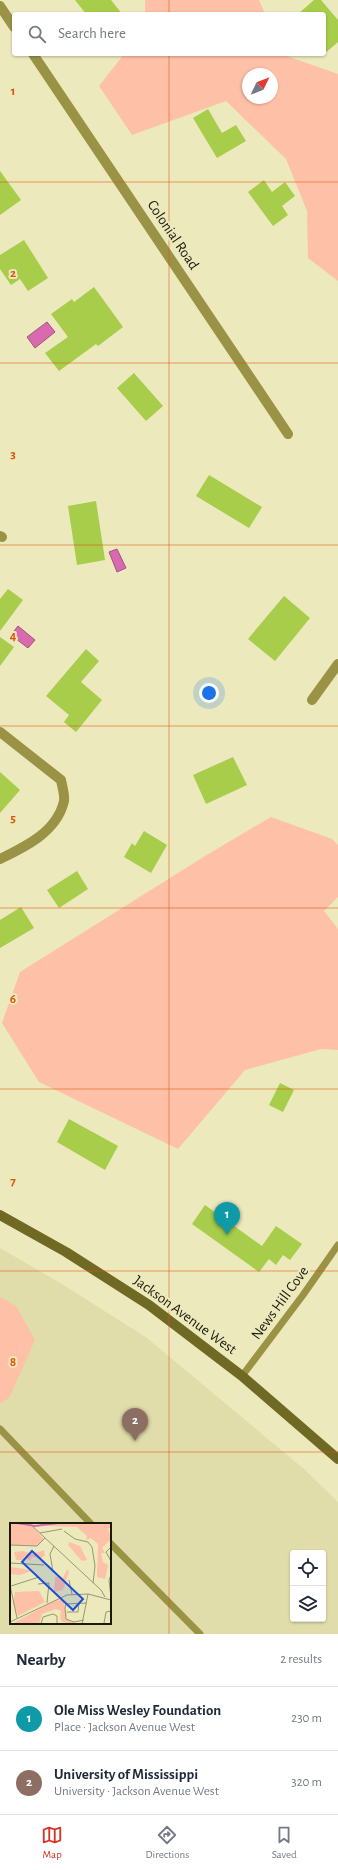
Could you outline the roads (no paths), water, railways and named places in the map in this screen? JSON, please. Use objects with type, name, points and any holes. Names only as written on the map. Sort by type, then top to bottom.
[{"type":"main road","name":"Jackson Avenue West","points":[[0,1216],[66,1252],[149,1305],[242,1376],[338,1459]]},
{"type":"street","points":[[0,6],[12,23]]},
{"type":"street","name":"Colonial Road","points":[[33,56],[288,434]]},
{"type":"street","points":[[312,700],[338,664]]},
{"type":"street","points":[[0,732],[61,780],[64,800],[55,820],[34,842],[0,859]]},
{"type":"lane","name":"News Hill Cove","points":[[242,1376],[303,1295],[338,1245]]},
{"type":"lane","points":[[0,1429],[90,1523]]},
{"type":"lane","points":[[111,1544],[200,1634]]},
{"type":"place","name":"Ole Miss Wesley Foundation","points":[[227,1235]]},
{"type":"place","name":"University of Mississippi","points":[[135,1441]]}]
